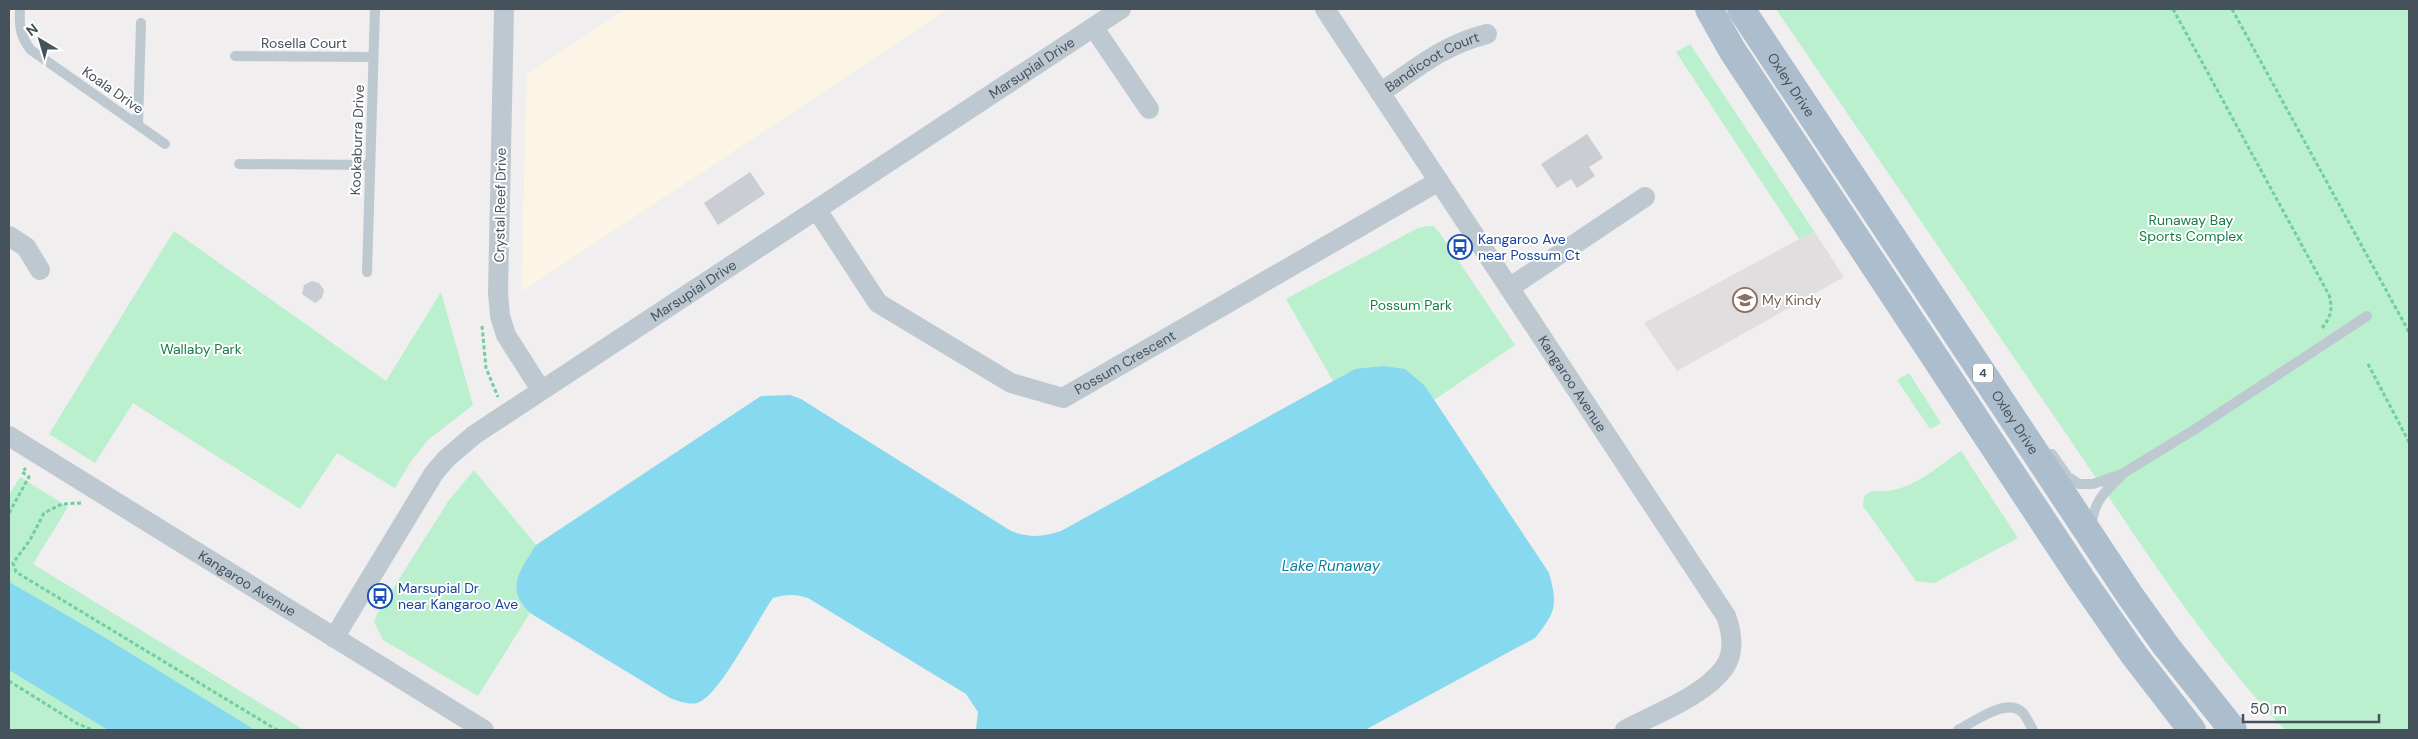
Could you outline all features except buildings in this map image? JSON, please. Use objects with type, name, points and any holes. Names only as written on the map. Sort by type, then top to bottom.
[{"type":"main road","name":"4","points":[[1709,9],[1746,73],[2049,531],[2134,655],[2192,730]]},
{"type":"main road","name":"Oxley Drive","points":[[1741,9],[2166,646],[2234,730]]},
{"type":"street","name":"Crystal Reef Drive","points":[[504,9],[498,283],[500,316],[506,335],[541,390]]},
{"type":"street","name":"Marsupial Drive","points":[[334,638],[434,473],[446,459],[474,435],[1121,9]]},
{"type":"street","name":"Kangaroo Avenue","points":[[1324,9],[1726,616],[1731,628],[1730,651],[1725,667],[1713,680],[1690,695],[1625,730]]},
{"type":"street","points":[[1094,28],[1149,109]]},
{"type":"street","name":"Bandicoot Court","points":[[1380,93],[1442,50],[1466,39],[1487,34]]},
{"type":"street","name":"Possum Crescent","points":[[817,210],[878,303],[1011,383],[1063,398],[1439,181]]},
{"type":"street","points":[[1509,288],[1645,197]]},
{"type":"street","points":[[9,236],[26,247],[40,270]]},
{"type":"street","name":"Kangaroo Avenue","points":[[9,436],[87,496],[334,638],[484,730]]},
{"type":"lane","name":"Koala Drive","points":[[20,9],[19,28],[22,38],[31,50],[165,144]]},
{"type":"lane","name":"Kookaburra Drive","points":[[367,272],[375,9]]},
{"type":"lane","points":[[138,124],[140,23]]},
{"type":"lane","name":"Rosella Court","points":[[235,56],[374,57]]},
{"type":"lane","points":[[239,164],[370,165]]},
{"type":"lane","points":[[2047,447],[2068,477],[2079,484],[2093,484],[2122,474],[2197,428],[2367,316]]},
{"type":"lane","points":[[2009,412],[2031,428]]},
{"type":"lane","points":[[2093,538],[2093,509],[2122,474]]},
{"type":"lane","points":[[1958,730],[2003,706],[2022,712],[2033,730]]},
{"type":"path","points":[[2173,9],[2329,295],[2331,312],[2329,319],[2315,337],[2321,346]]},
{"type":"path","points":[[2232,9],[2409,332]]},
{"type":"path","points":[[2368,364],[2409,442]]},
{"type":"path","points":[[9,513],[29,477],[22,472],[27,467],[34,472]]},
{"type":"path","points":[[74,498],[87,496]]},
{"type":"path","points":[[87,496],[62,504],[44,513],[30,540],[13,563],[16,572],[277,730]]},
{"type":"path","points":[[9,681],[78,724],[93,730]]},
{"type":"shaded area","points":[[626,9],[948,9],[521,292],[527,74]]},
{"type":"shaded area","name":"My Kindy","points":[[1814,231],[1844,277],[1677,371],[1644,323]]},
{"type":"green space","name":"Runaway Bay Sports Complex","points":[[1776,9],[2409,9],[2409,730],[2285,730],[2255,696],[2198,625],[2145,551]]},
{"type":"green space","points":[[1690,44],[1814,231],[1799,239],[1676,52]]},
{"type":"green space","name":"Possum Park","points":[[1434,226],[1441,235],[1515,345],[1434,400],[1425,386],[1355,369],[1333,381],[1286,299],[1418,228]]},
{"type":"green space","name":"Wallaby Park","points":[[174,231],[386,381],[441,292],[473,405],[428,440],[411,461],[395,488],[337,453],[300,509],[133,403],[95,463],[49,434]]},
{"type":"green space","points":[[1909,373],[1941,423],[1930,429],[1897,380]]},
{"type":"green space","points":[[1961,451],[2018,538],[1934,583],[1916,581],[1863,506],[1864,497],[1874,491],[1889,491],[1911,484]]},
{"type":"green space","points":[[474,470],[536,545],[520,571],[516,587],[522,604],[530,613],[478,696],[383,640],[374,622],[377,614],[449,500]]},
{"type":"green space","points":[[20,477],[68,507],[33,564],[304,730],[9,730],[9,495]]},
{"type":"water","name":"Lake Runaway","points":[[1383,366],[1405,369],[1425,386],[1549,573],[1554,601],[1551,614],[1535,638],[1365,730],[976,730],[978,712],[966,694],[808,598],[790,595],[773,598],[726,673],[706,698],[697,703],[687,703],[670,698],[530,613],[522,604],[518,595],[517,579],[536,545],[761,396],[790,395],[801,399],[1011,531],[1036,536],[1061,531],[1355,369]]},
{"type":"water","points":[[9,582],[94,631],[255,730],[108,730],[9,670]]},
{"type":"place","name":"Kangaroo Ave near Possum Ct","points":[[1460,247]]},
{"type":"place","name":"My Kindy","points":[[1745,300]]},
{"type":"place","name":"Marsupial Dr near Kangaroo Ave","points":[[380,596]]}]
